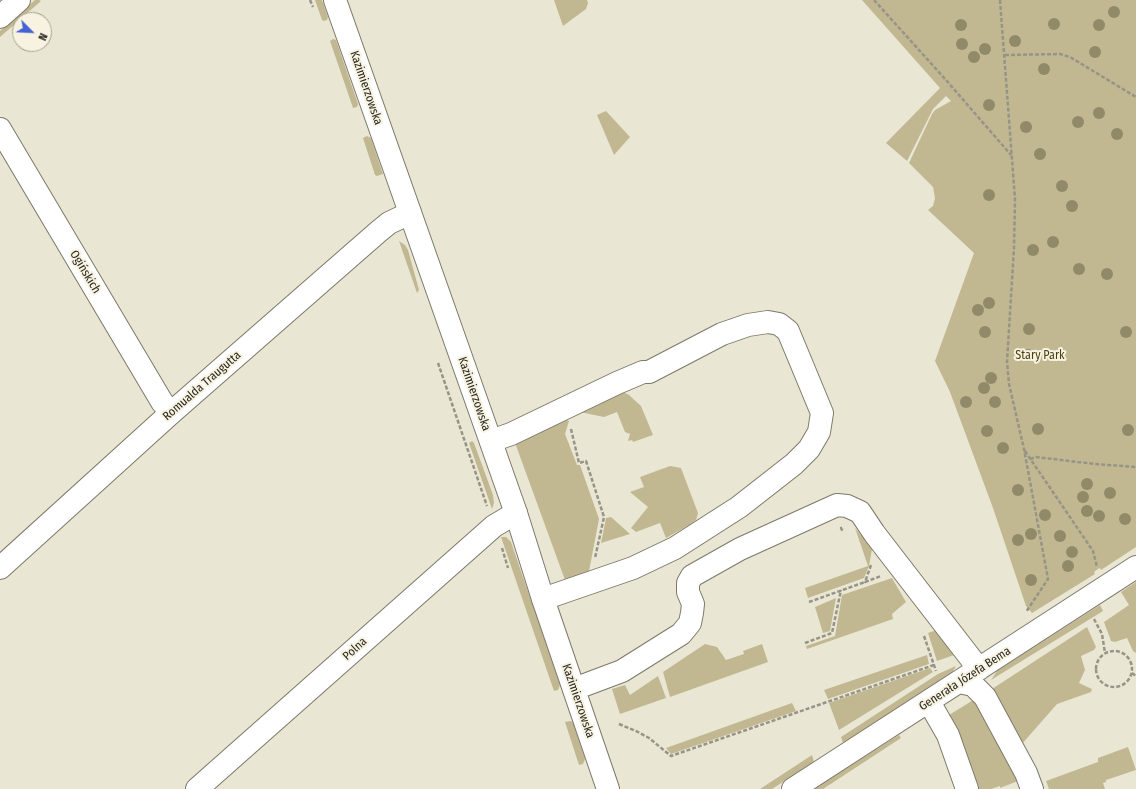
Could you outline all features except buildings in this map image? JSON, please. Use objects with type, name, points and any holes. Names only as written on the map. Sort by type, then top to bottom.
[{"type":"street","points":[[0,17],[19,0]]},
{"type":"street","name":"Kazimierzowska","points":[[335,0],[516,513],[543,600],[608,789]]},
{"type":"street","name":"Ogińskich","points":[[0,128],[162,402],[172,413]]},
{"type":"street","name":"Romualda Traugutta","points":[[0,568],[172,413],[378,232],[389,223],[410,213]]},
{"type":"street","points":[[491,441],[511,434],[643,372],[648,372],[722,334],[748,325],[768,322],[779,324],[788,331],[822,413],[819,432],[809,449],[794,464],[739,507],[675,548],[633,568],[590,582],[543,600]]},
{"type":"street","points":[[574,689],[622,671],[680,634],[690,623],[693,604],[688,592],[688,583],[692,576],[740,549],[837,506],[847,506],[860,512],[874,533],[980,669]]},
{"type":"street","name":"Polna","points":[[197,789],[494,526],[516,513]]},
{"type":"street","name":"Generała Józefa Bema","points":[[793,789],[1136,567]]},
{"type":"street","points":[[959,682],[973,685],[985,697],[1026,773],[1032,789]]},
{"type":"street","points":[[929,702],[948,735],[967,789]]},
{"type":"path","points":[[874,0],[1011,155]]},
{"type":"path","points":[[1000,0],[1015,206],[1007,362],[1009,384],[1024,450],[1048,579],[1022,617]]},
{"type":"path","points":[[1005,55],[1060,54],[1070,57],[1136,97]]},
{"type":"path","points":[[436,358],[494,526]]},
{"type":"path","points":[[568,407],[573,419],[571,432],[579,463],[586,461],[604,517],[590,582]]},
{"type":"path","points":[[1024,450],[1093,551],[1098,569]]},
{"type":"path","points":[[1030,458],[1036,457],[1136,467]]},
{"type":"path","points":[[810,602],[865,582]]},
{"type":"path","points":[[805,643],[832,633],[841,590]]},
{"type":"path","points":[[1094,618],[1102,634],[1105,653]]},
{"type":"path","points":[[1114,651],[1122,653],[1128,658],[1132,665],[1132,673],[1128,681],[1122,686],[1114,688],[1106,686],[1099,681],[1096,674],[1096,666],[1099,658],[1105,653],[1114,651]]},
{"type":"path","points":[[619,724],[649,738],[671,756],[934,665]]},
{"type":"path","points":[[1132,673],[1136,676]]},
{"type":"green space","points":[[35,0],[41,1],[28,12],[21,12]]},
{"type":"green space","points":[[315,0],[322,0],[328,17],[327,20],[322,20]]},
{"type":"green space","points":[[554,0],[587,0],[588,3],[586,9],[563,26]]},
{"type":"green space","name":"Stary Park","points":[[862,0],[1136,0],[1136,547],[1101,570],[1100,568],[1098,569],[1094,572],[1095,574],[1032,613],[1026,606],[993,508],[950,392],[935,361],[974,253],[928,210],[933,206],[935,198],[933,187],[909,163],[932,114],[935,110],[951,101],[946,96],[933,109],[907,161],[886,143],[940,88]]},
{"type":"green space","points":[[12,20],[12,26],[0,37],[0,31]]},
{"type":"green space","points":[[333,39],[336,40],[358,104],[357,107],[353,108],[330,41]]},
{"type":"green space","points":[[606,111],[630,137],[614,155],[597,115]]},
{"type":"green space","points":[[367,136],[371,138],[383,174],[377,176],[375,175],[363,138]]},
{"type":"green space","points":[[399,241],[405,245],[408,250],[419,290],[417,293]]},
{"type":"green space","points":[[619,390],[629,395],[641,406],[653,435],[633,442],[632,440],[628,441],[630,434],[625,432],[617,412],[604,417],[575,411]]},
{"type":"green space","points":[[559,417],[569,421],[565,434],[577,465],[580,465],[599,519],[589,571],[565,580],[514,440]]},
{"type":"green space","points":[[472,441],[493,495],[494,503],[492,509],[469,443]]},
{"type":"green space","points":[[670,466],[681,468],[698,513],[696,520],[666,538],[660,523],[636,532],[631,528],[648,507],[630,492],[644,487],[640,477]]},
{"type":"green space","points":[[611,517],[630,534],[601,543],[606,518]]},
{"type":"green space","points":[[855,528],[872,549],[869,566],[864,578],[808,598],[805,588],[868,566]]},
{"type":"green space","points":[[501,537],[506,537],[511,542],[560,685],[558,690],[554,691]]},
{"type":"green space","points":[[892,578],[906,602],[892,614],[893,619],[807,649],[806,646],[835,636],[842,595]]},
{"type":"green space","points":[[1136,582],[1136,653],[1133,651],[1127,638],[1115,642],[1111,641],[1104,622],[1129,605],[1121,592]]},
{"type":"green space","points":[[836,598],[830,631],[823,633],[815,607]]},
{"type":"green space","points":[[1100,605],[1103,611],[991,680],[997,671]]},
{"type":"green space","points":[[1087,627],[1096,647],[1094,650],[1081,656],[1085,670],[1079,683],[1092,689],[1091,692],[1057,704],[1021,745],[992,689]]},
{"type":"green space","points":[[942,628],[957,654],[937,661],[928,633]]},
{"type":"green space","points":[[705,644],[717,647],[726,660],[744,654],[743,651],[762,644],[768,662],[670,697],[663,672]]},
{"type":"green space","points":[[927,655],[929,664],[828,699],[824,690]]},
{"type":"green space","points":[[956,666],[952,673],[843,743],[841,737],[938,674]]},
{"type":"green space","points":[[930,668],[933,672],[839,730],[829,703]]},
{"type":"green space","points":[[658,676],[666,698],[620,714],[612,689],[625,685],[630,695]]},
{"type":"green space","points":[[975,699],[1018,781],[1000,788],[1000,786],[991,789],[978,789],[957,731],[949,715]]},
{"type":"green space","points":[[792,703],[796,711],[671,754],[666,748]]},
{"type":"green space","points":[[565,722],[573,722],[585,759],[583,764],[579,765]]},
{"type":"green space","points":[[899,735],[901,738],[823,789],[814,789]]},
{"type":"green space","points":[[1128,747],[1136,770],[1106,780],[1106,782],[1103,783],[1105,789],[1049,789],[1046,781],[1098,762],[1098,758]]},
{"type":"green space","points":[[812,755],[814,762],[772,789],[760,789]]}]
